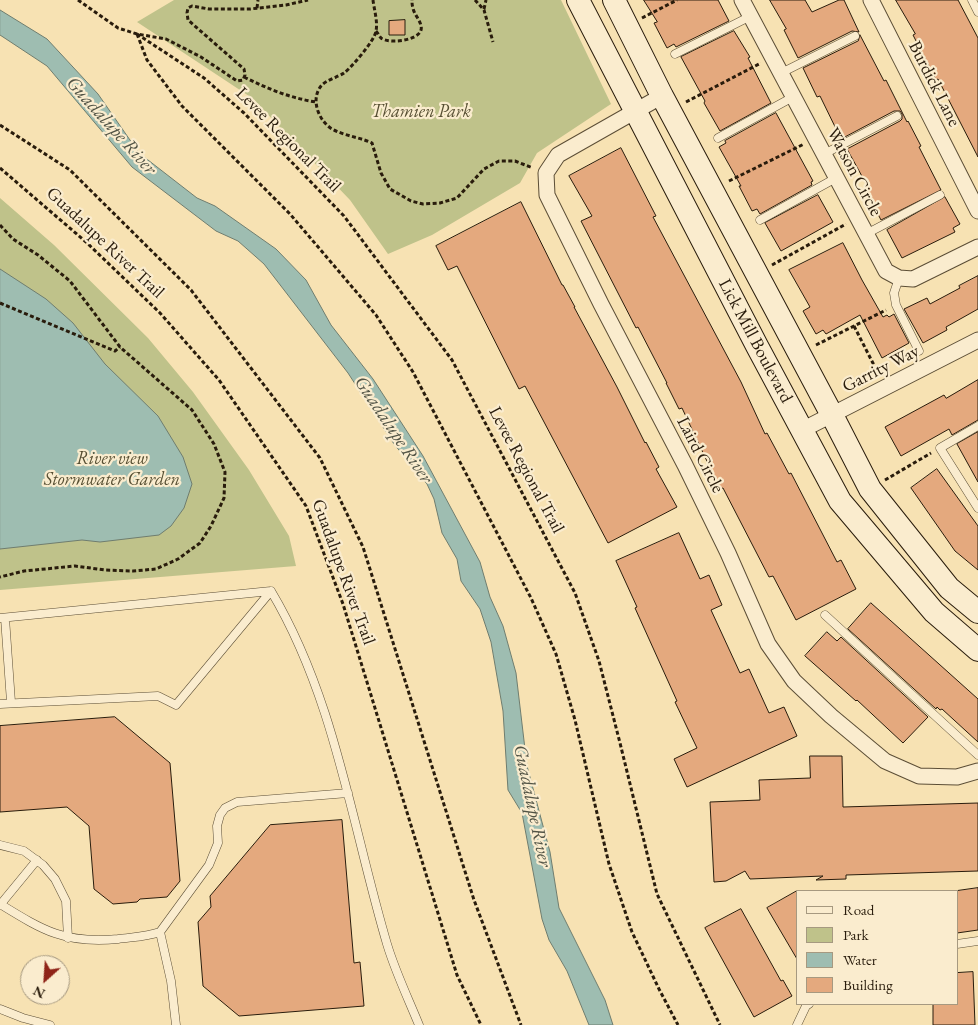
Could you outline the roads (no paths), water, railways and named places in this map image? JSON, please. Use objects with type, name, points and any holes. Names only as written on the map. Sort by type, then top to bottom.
[{"type":"main road","name":"Lick Mill Boulevard","points":[[578,0],[756,346],[840,501],[934,612],[978,650]]},
{"type":"main road","name":"Lick Mill Boulevard","points":[[614,0],[711,190],[870,489],[949,588],[978,612]]},
{"type":"street","name":"Watson Circle","points":[[742,0],[886,271],[899,278]]},
{"type":"street","name":"Burdick Lane","points":[[870,0],[978,211]]},
{"type":"street","points":[[636,112],[666,104]]},
{"type":"street","name":"Laird Circle","points":[[636,112],[558,155],[546,173],[547,195],[728,552],[768,644],[794,681],[831,716],[885,761],[919,776],[956,778],[978,771]]},
{"type":"street","points":[[899,278],[913,279],[978,247]]},
{"type":"street","name":"Garrity Way","points":[[802,430],[978,340]]},
{"type":"lane","points":[[972,0],[978,12]]},
{"type":"lane","points":[[675,54],[751,16]]},
{"type":"lane","points":[[781,74],[855,36]]},
{"type":"lane","points":[[718,138],[794,97]]},
{"type":"lane","points":[[824,154],[897,116]]},
{"type":"lane","points":[[760,220],[836,178]]},
{"type":"lane","points":[[866,234],[940,195]]},
{"type":"lane","points":[[899,278],[894,293],[896,305],[919,351]]},
{"type":"lane","points":[[978,426],[940,448],[978,508]]},
{"type":"lane","points":[[11,702],[3,618],[271,590]]},
{"type":"lane","points":[[0,704],[158,696],[176,705],[271,590]]},
{"type":"lane","points":[[271,590],[284,611],[324,710],[388,946],[419,1025]]},
{"type":"lane","points":[[825,615],[978,755]]},
{"type":"lane","points":[[37,860],[0,904],[35,926],[68,938],[108,940],[148,936],[160,932],[209,865],[218,842],[217,826],[220,815],[225,808],[238,802],[348,793]]},
{"type":"lane","points":[[0,845],[24,851],[43,865],[55,879],[66,901],[68,938]]},
{"type":"lane","points":[[160,932],[171,981],[176,1025]]},
{"type":"lane","points":[[958,944],[978,941]]},
{"type":"lane","points":[[797,1025],[808,1005]]},
{"type":"lane","points":[[0,1009],[23,1018],[50,1025]]},
{"type":"water","name":"Guadalupe River","points":[[0,10],[47,39],[98,94],[139,153],[197,198],[215,206],[276,249],[306,280],[331,325],[373,379],[423,456],[480,562],[490,597],[503,626],[516,673],[527,766],[550,852],[559,908],[605,1000],[613,1025],[589,1025],[567,971],[549,940],[542,919],[522,813],[508,790],[503,711],[491,642],[480,609],[461,581],[457,559],[442,533],[434,499],[427,484],[394,444],[348,373],[264,264],[238,241],[216,231],[132,167],[47,66],[0,35]]},
{"type":"water","points":[[0,269],[46,299],[73,323],[105,364],[158,416],[183,457],[192,484],[184,508],[171,526],[159,535],[100,542],[82,540],[0,549]]},
{"type":"park label","name":"Thamien Park","points":[[421,112]]},
{"type":"park label","name":"River view Stormwater Garden","points":[[112,469]]}]
